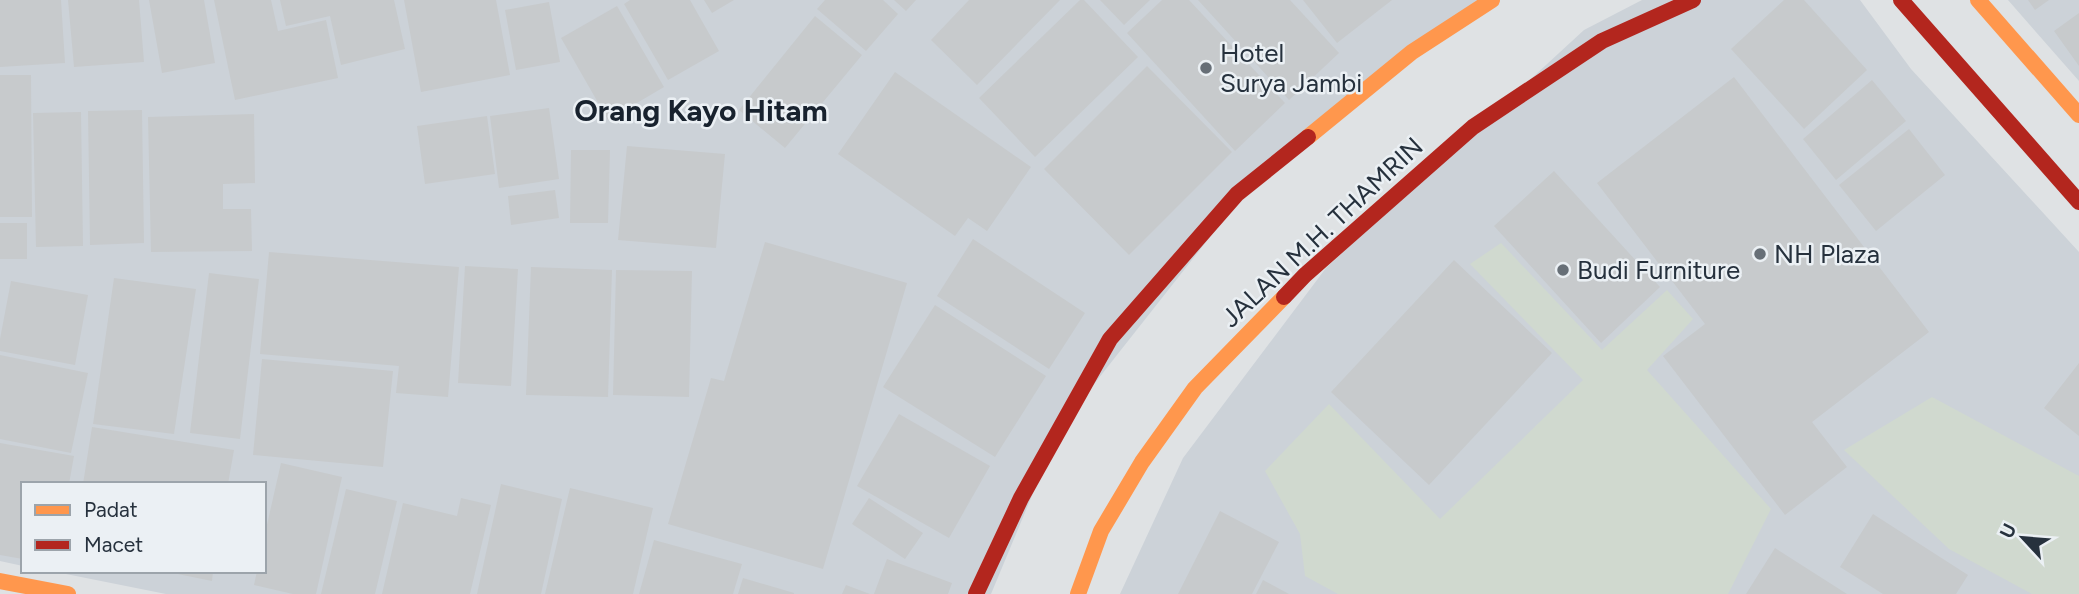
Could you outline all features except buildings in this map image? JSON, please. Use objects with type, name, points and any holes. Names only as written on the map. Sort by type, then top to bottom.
[{"type":"main road","points":[[976,594],[1021,498],[1110,339],[1128,318],[1237,194],[1412,52],[1492,0]]},
{"type":"main road","name":"JALAN M.H. THAMRIN","points":[[1078,594],[1101,531],[1142,462],[1195,388],[1305,275],[1473,127],[1602,41],[1693,0]]},
{"type":"main road","points":[[1901,0],[2079,202]]},
{"type":"main road","points":[[1978,0],[2079,115]]},
{"type":"main road","points":[[0,581],[68,594]]},
{"type":"shaded area","points":[[0,0],[1489,0],[1251,185],[1061,426],[991,594],[166,594],[61,573],[266,573],[266,482],[21,482],[21,566],[0,561]]},
{"type":"shaded area","points":[[1642,0],[1860,0],[1911,69],[2079,252],[2079,594],[1120,594],[1183,458],[1326,268],[1584,30]]},
{"type":"shaded area","points":[[2008,0],[2079,0],[2079,81]]},
{"type":"shaded area","points":[[1501,243],[1602,350],[1667,290],[1693,319],[1647,370],[1771,509],[1728,594],[1338,594],[1305,576],[1300,534],[1265,471],[1329,404],[1440,519],[1583,380],[1470,264]]},
{"type":"shaded area","points":[[1932,397],[2079,476],[2079,594],[2032,594],[1949,549],[1844,450]]},
{"type":"traffic: slow","points":[[1308,137],[1412,52],[1492,0]]},
{"type":"traffic: slow","points":[[1978,0],[2079,115]]},
{"type":"traffic: slow","points":[[1078,594],[1101,531],[1142,462],[1195,388],[1284,297]]},
{"type":"traffic: slow","points":[[0,581],[68,594]]},
{"type":"traffic: jam","points":[[1284,297],[1305,275],[1473,127],[1602,41],[1693,0]]},
{"type":"traffic: jam","points":[[1901,0],[2079,202]]},
{"type":"traffic: jam","points":[[976,594],[1021,498],[1110,339],[1237,194],[1308,137]]},
{"type":"place","name":"Hotel Surya Jambi","points":[[1206,68]]},
{"type":"place","name":"NH Plaza","points":[[1760,254]]},
{"type":"place","name":"Budi Furniture","points":[[1563,270]]},
{"type":"district","name":"Orang Kayo Hitam","points":[[701,110]]}]
